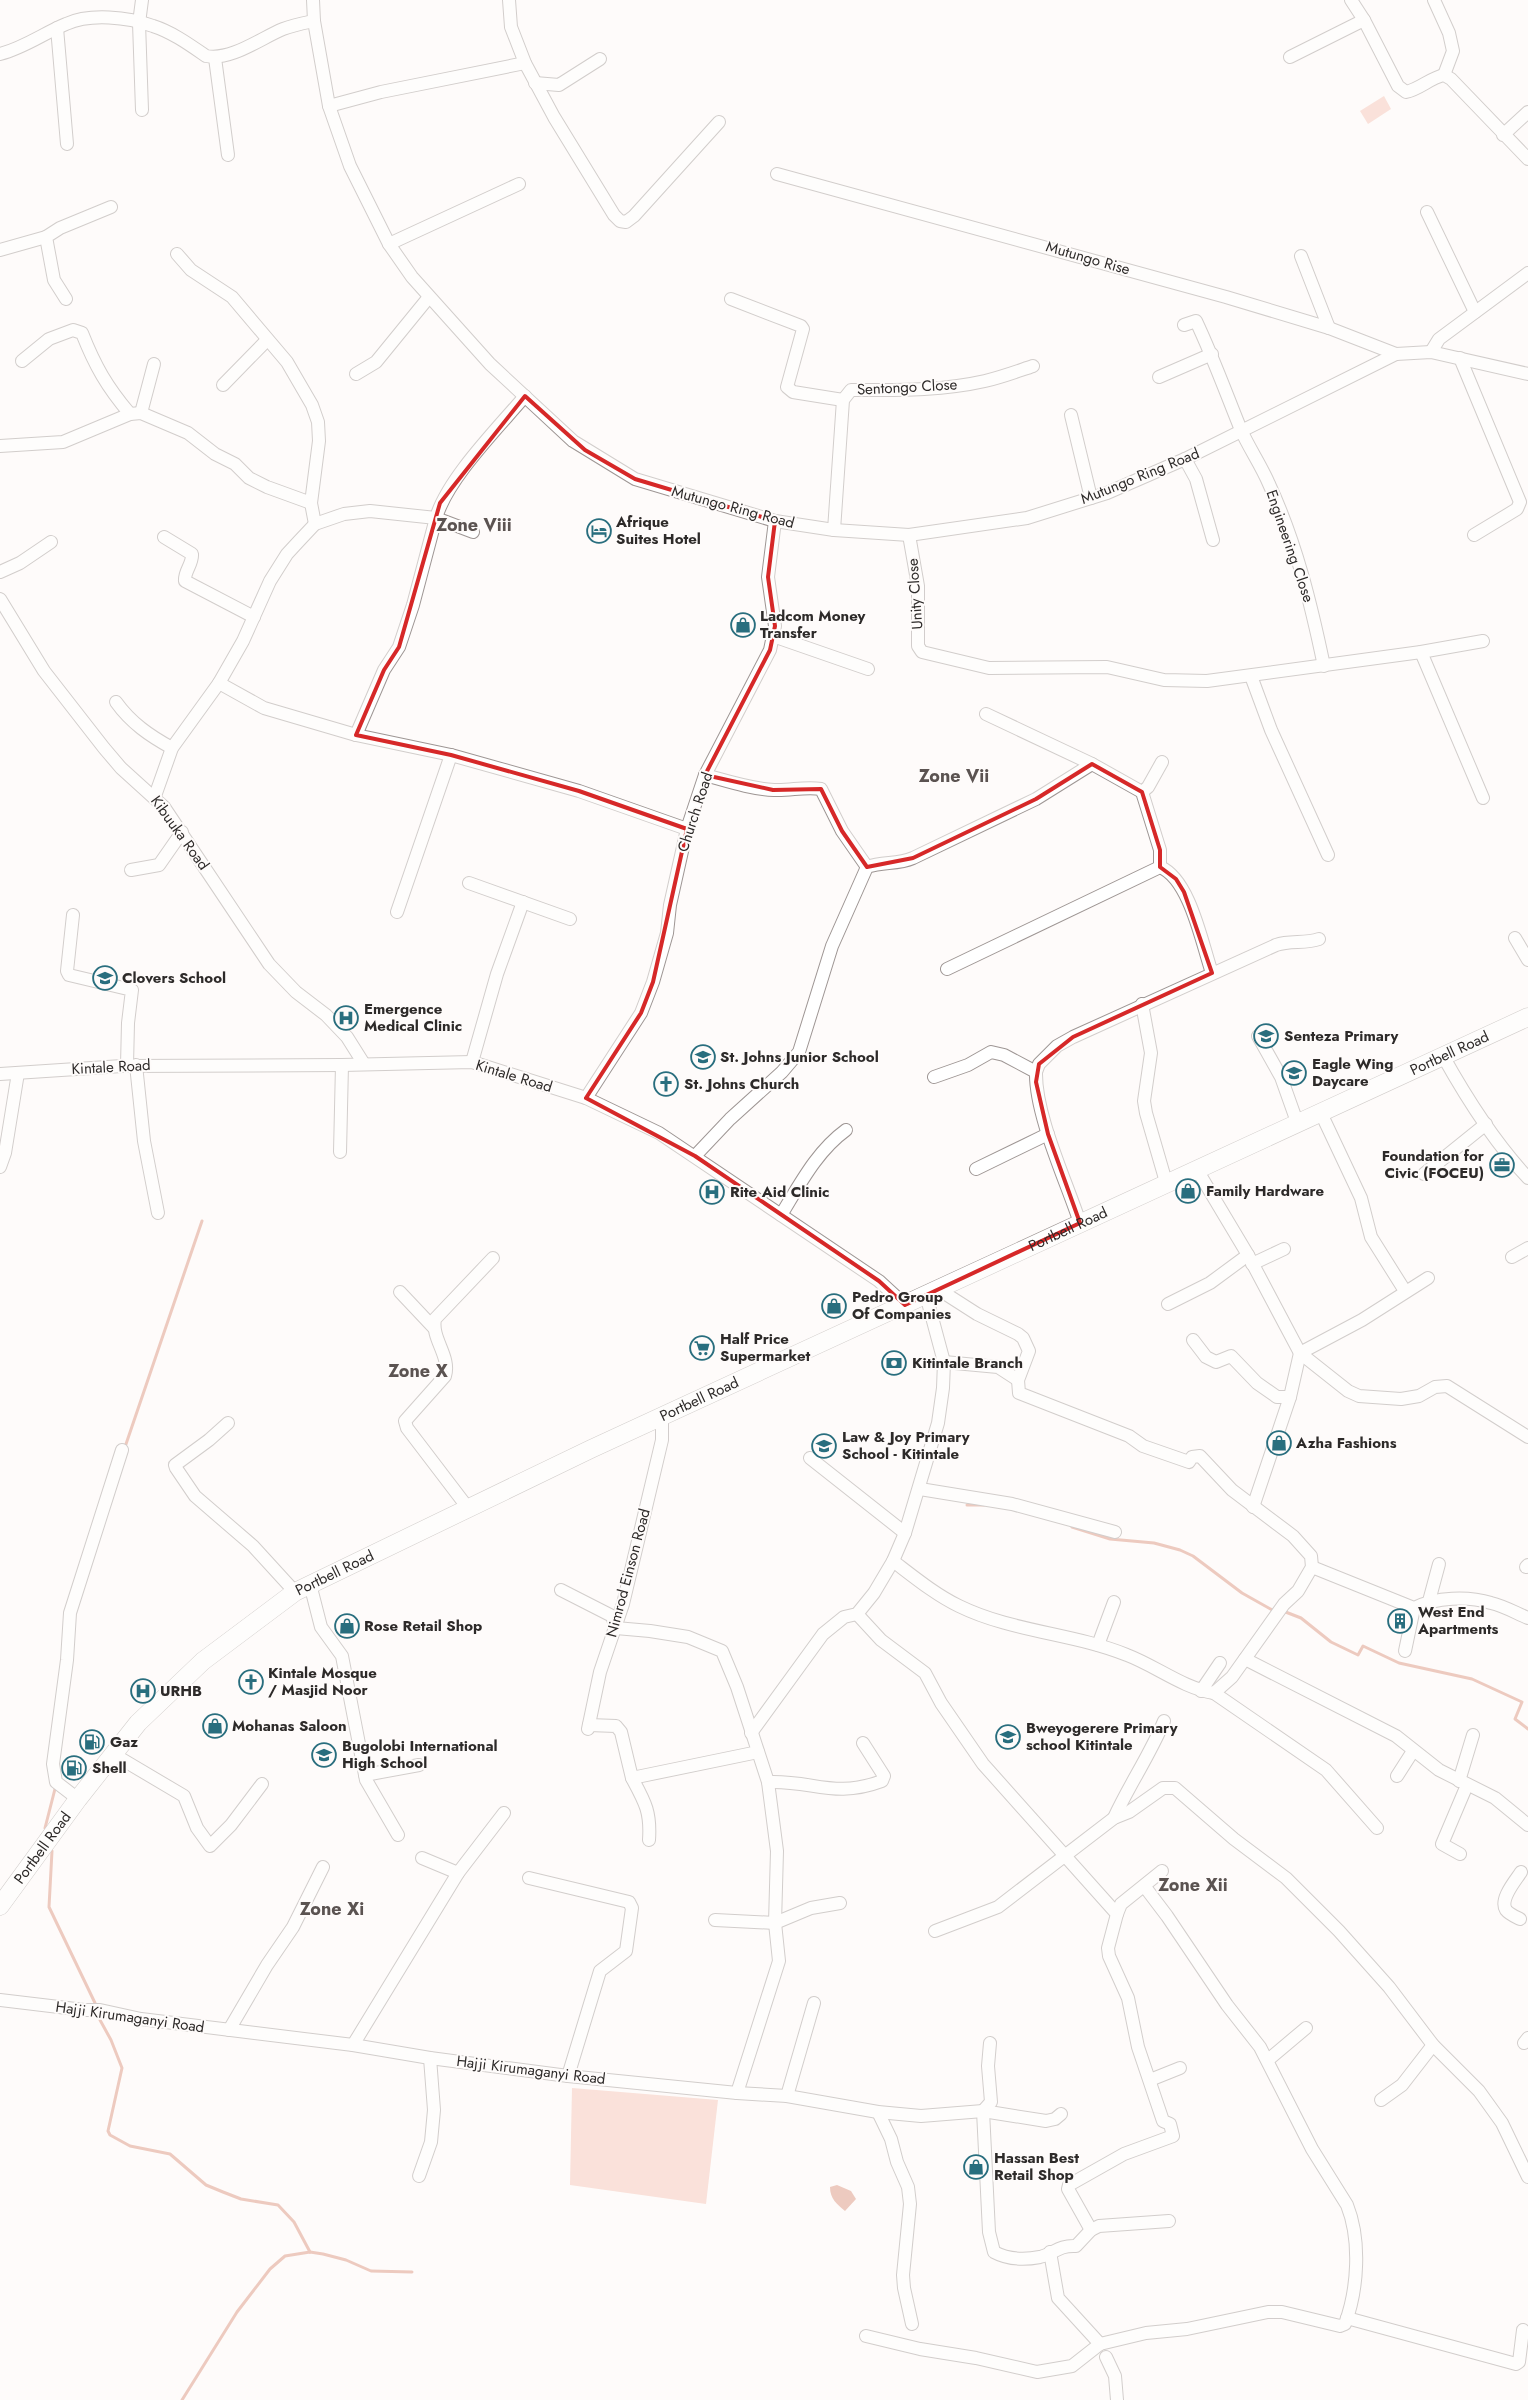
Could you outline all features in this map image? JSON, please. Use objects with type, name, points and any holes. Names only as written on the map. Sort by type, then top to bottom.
[{"type":"main road","name":"Portbell Road","points":[[0,1906],[78,1799],[138,1724],[202,1661],[303,1588],[662,1416],[905,1305],[1196,1168],[1528,1017]]},
{"type":"street","points":[[142,0],[139,23],[142,110]]},
{"type":"street","name":"Mutungo Ring Road","points":[[313,0],[314,21],[329,106],[350,166],[389,244],[429,297],[476,351],[585,450],[635,479],[775,521],[834,530],[909,535],[1028,518],[1092,498],[1185,460],[1396,354]]},
{"type":"street","points":[[509,0],[511,27],[525,63],[609,207],[620,221],[626,222],[634,216],[719,122]]},
{"type":"street","points":[[1351,0],[1364,20],[1398,86],[1406,92],[1416,90],[1444,74],[1454,51],[1434,0]]},
{"type":"street","points":[[0,54],[12,51],[57,28],[81,19],[100,18],[153,26],[206,56],[215,58],[226,55],[286,28],[314,21]]},
{"type":"street","points":[[1290,57],[1364,20]]},
{"type":"street","points":[[57,28],[67,144]]},
{"type":"street","points":[[215,58],[228,155]]},
{"type":"street","points":[[536,84],[558,85],[600,59]]},
{"type":"street","points":[[329,106],[381,92],[525,63]]},
{"type":"street","points":[[1444,74],[1528,159]]},
{"type":"street","points":[[1503,134],[1528,112]]},
{"type":"street","name":"Mutungo Rise","points":[[777,174],[1079,255],[1329,328],[1396,354]]},
{"type":"street","points":[[389,244],[519,184]]},
{"type":"street","points":[[0,250],[46,236],[60,228],[111,207]]},
{"type":"street","points":[[1427,212],[1475,312]]},
{"type":"street","points":[[46,236],[54,280],[66,299]]},
{"type":"street","points":[[177,254],[191,270],[232,297],[287,362],[312,405],[318,422],[319,440],[311,503],[315,524]]},
{"type":"street","points":[[1301,256],[1329,328]]},
{"type":"street","points":[[1431,352],[1439,339],[1528,273]]},
{"type":"street","points":[[356,374],[376,362],[429,297]]},
{"type":"street","name":"Sentongo Close","points":[[731,299],[803,328],[787,387],[793,392],[843,400]]},
{"type":"street","name":"Engineering Close","points":[[1184,325],[1196,321],[1212,354],[1242,431],[1282,513],[1306,585],[1324,666]]},
{"type":"street","points":[[22,361],[49,339],[74,330],[82,333],[94,364],[108,388],[136,414],[188,432],[215,454],[235,464],[249,478],[266,487],[311,503]]},
{"type":"street","points":[[223,385],[268,340]]},
{"type":"street","points":[[1396,354],[1431,352],[1528,374]]},
{"type":"street","points":[[1160,377],[1212,354]]},
{"type":"street","points":[[1460,358],[1520,502],[1517,509],[1474,535]]},
{"type":"street","points":[[0,446],[63,442],[136,414],[154,364]]},
{"type":"street","name":"Sentongo Close","points":[[834,530],[843,400],[851,390],[914,390],[952,387],[986,380],[1034,366]]},
{"type":"street","points":[[356,735],[384,670],[399,647],[413,605],[440,503],[473,458],[525,396]]},
{"type":"street","points":[[1071,415],[1092,498]]},
{"type":"street","points":[[1185,460],[1196,479],[1213,540]]},
{"type":"street","points":[[155,796],[172,748],[219,683],[243,641],[277,568],[287,554],[315,524],[344,514],[370,511],[436,518],[473,532]]},
{"type":"street","name":"Church Road","points":[[586,1098],[641,1013],[653,982],[667,933],[670,905],[687,829],[705,775],[770,650],[775,626],[768,577],[775,521]]},
{"type":"street","name":"Unity Close","points":[[909,535],[918,586],[918,646],[922,652],[989,668],[1107,667],[1164,680],[1207,681],[1251,676]]},
{"type":"street","points":[[164,537],[192,554],[192,560],[185,581],[254,617]]},
{"type":"street","points":[[0,572],[20,563],[51,542]]},
{"type":"street","name":"Kibuuka Road","points":[[0,599],[44,671],[104,748],[120,768],[155,796],[182,832],[269,964],[296,992],[326,1015],[347,1037],[364,1064]]},
{"type":"street","points":[[773,636],[868,669]]},
{"type":"street","points":[[1328,856],[1271,730],[1251,676],[1421,652],[1483,641]]},
{"type":"street","points":[[1421,652],[1483,798]]},
{"type":"street","points":[[219,683],[264,708],[356,735],[450,755],[579,792],[687,829]]},
{"type":"street","points":[[116,702],[128,718],[153,738],[172,748]]},
{"type":"street","points":[[986,714],[1092,764],[1142,792],[1160,850],[1160,867]]},
{"type":"street","points":[[397,912],[450,755]]},
{"type":"street","points":[[1142,792],[1148,787],[1162,762]]},
{"type":"street","points":[[695,1156],[730,1119],[782,1072],[798,1052],[832,946],[867,866],[877,863],[901,863],[913,858],[1028,804],[1092,764]]},
{"type":"street","points":[[705,775],[740,785],[773,790],[810,787],[821,789],[842,831],[867,866]]},
{"type":"street","points":[[131,870],[159,864],[182,832]]},
{"type":"street","points":[[947,969],[1160,867]]},
{"type":"street","points":[[1160,867],[1176,879],[1184,892],[1212,973]]},
{"type":"street","points":[[470,883],[570,919]]},
{"type":"street","points":[[472,1062],[497,974],[523,902]]},
{"type":"street","points":[[73,915],[67,970],[69,975],[132,990],[128,1023],[132,1065],[158,1214]]},
{"type":"street","points":[[1514,938],[1528,960]]},
{"type":"street","points":[[1080,1223],[1048,1134],[1036,1082],[1036,1072],[1039,1064],[1057,1046],[1142,1004],[1287,941],[1318,939]]},
{"type":"street","points":[[1142,1004],[1151,1053],[1144,1101],[1166,1182]]},
{"type":"street","points":[[1258,1036],[1281,1077],[1297,1122]]},
{"type":"street","points":[[934,1077],[968,1065],[991,1052],[1004,1055],[1036,1072]]},
{"type":"street","points":[[1443,1056],[1462,1091],[1496,1141],[1528,1178]]},
{"type":"street","name":"Kintale Road","points":[[0,1074],[132,1065],[342,1065],[472,1062],[586,1098],[659,1133],[879,1281],[905,1305]]},
{"type":"street","points":[[340,1152],[342,1065]]},
{"type":"street","points":[[0,1166],[5,1153],[18,1073]]},
{"type":"street","points":[[1320,1111],[1361,1198],[1371,1237],[1406,1291]]},
{"type":"street","points":[[1424,1174],[1486,1124]]},
{"type":"street","points":[[781,1214],[818,1157],[834,1139],[846,1130]]},
{"type":"street","points":[[976,1169],[1048,1134]]},
{"type":"street","points":[[1196,1168],[1250,1260],[1300,1354],[1348,1391],[1359,1396],[1384,1399],[1413,1398],[1435,1386],[1447,1386],[1528,1437]]},
{"type":"street","points":[[1512,1257],[1528,1248]]},
{"type":"street","points":[[1168,1304],[1210,1284],[1250,1260],[1284,1249]]},
{"type":"street","points":[[433,1327],[434,1319],[493,1258]]},
{"type":"street","points":[[1254,1507],[1290,1397],[1300,1354],[1362,1320],[1428,1278]]},
{"type":"street","points":[[400,1292],[433,1327],[447,1368],[445,1376],[405,1421],[468,1508]]},
{"type":"street","points":[[751,1733],[823,1634],[844,1617],[857,1614],[874,1593],[894,1561],[920,1489],[938,1424],[944,1362],[932,1292]]},
{"type":"street","points":[[932,1292],[1023,1338],[1029,1351],[1018,1380],[1019,1393],[1129,1436],[1142,1446],[1189,1462],[1192,1457],[1200,1456],[1232,1490],[1278,1522],[1311,1556],[1312,1567],[1298,1591],[1284,1604],[1232,1677],[1214,1693]]},
{"type":"street","points":[[1193,1340],[1206,1357],[1216,1362],[1231,1356],[1257,1382],[1277,1398],[1290,1397]]},
{"type":"street","points":[[944,1362],[998,1366],[1018,1380]]},
{"type":"street","name":"Nimrod Einson Road","points":[[632,1778],[621,1732],[616,1726],[588,1727],[600,1672],[616,1628],[662,1440],[662,1416]]},
{"type":"street","points":[[228,1423],[210,1440],[175,1465],[176,1468],[195,1496],[303,1588],[321,1627],[342,1656],[365,1775],[377,1801],[398,1835]]},
{"type":"street","points":[[78,1799],[56,1782],[53,1764],[67,1660],[70,1612],[122,1450]]},
{"type":"street","points":[[810,1458],[905,1533]]},
{"type":"street","points":[[920,1489],[1012,1504],[1115,1532]]},
{"type":"street","points":[[894,1561],[958,1606],[1002,1621],[1098,1644],[1128,1655],[1201,1690],[1214,1693],[1326,1770],[1377,1828]]},
{"type":"street","points":[[1429,1601],[1439,1564]]},
{"type":"street","points":[[1312,1567],[1414,1608],[1429,1601],[1474,1600],[1492,1603],[1528,1618]]},
{"type":"street","points":[[561,1590],[612,1616],[616,1628],[650,1630],[688,1638],[722,1651],[737,1687],[768,1782],[777,1851],[775,1923],[779,1961],[737,2093]]},
{"type":"street","points":[[1098,1644],[1114,1602]]},
{"type":"street","points":[[1405,1651],[1414,1608]]},
{"type":"street","points":[[857,1614],[881,1640],[925,1673],[940,1703],[983,1764],[1117,1914]]},
{"type":"street","points":[[1245,1659],[1396,1736],[1439,1770],[1495,1798],[1528,1825]]},
{"type":"street","points":[[1201,1690],[1220,1663]]},
{"type":"street","points":[[1114,1818],[1126,1791],[1154,1745],[1164,1721]]},
{"type":"street","points":[[1460,1854],[1442,1844],[1463,1783],[1472,1735]]},
{"type":"street","points":[[768,1782],[785,1781],[846,1790],[882,1781],[884,1776],[863,1743]]},
{"type":"street","points":[[1398,1776],[1413,1751]]},
{"type":"street","points":[[649,1840],[650,1822],[647,1804],[632,1778],[758,1752]]},
{"type":"street","points":[[114,1754],[184,1796],[194,1824],[210,1846],[231,1825],[262,1784]]},
{"type":"street","points":[[365,1775],[419,1765]]},
{"type":"street","points":[[935,1931],[998,1907],[1064,1854],[1114,1818],[1129,1812],[1163,1788],[1171,1787],[1179,1791],[1234,1839],[1304,1894],[1388,1987],[1433,2045],[1479,2091],[1496,2113],[1527,2174]]},
{"type":"street","points":[[353,2045],[458,1873],[504,1813]]},
{"type":"street","points":[[422,1858],[458,1873]]},
{"type":"street","points":[[1520,1919],[1506,1910],[1505,1906],[1507,1895],[1525,1874],[1528,1860]]},
{"type":"street","points":[[229,2030],[267,1964],[293,1927],[323,1867]]},
{"type":"street","points":[[1091,2230],[1068,2189],[1070,2185],[1124,2154],[1173,2136],[1170,2124],[1163,2121],[1138,2047],[1128,1998],[1109,1956],[1108,1948],[1121,1904],[1145,1887],[1162,1871]]},
{"type":"street","points":[[529,1878],[629,1902],[632,1908],[626,1951],[600,1970],[568,2076]]},
{"type":"street","points":[[866,2336],[920,2349],[976,2358],[1037,2372],[1072,2366],[1100,2344],[1146,2333],[1187,2329],[1268,2312],[1282,2312],[1340,2326],[1345,2324],[1352,2302],[1355,2246],[1351,2214],[1344,2198],[1312,2149],[1268,2060],[1201,1968],[1168,1916],[1145,1887]]},
{"type":"street","points":[[715,1920],[775,1923],[810,1908],[840,1903]]},
{"type":"street","name":"Hajji Kirumaganyi Road","points":[[0,2000],[84,2010],[100,2010],[141,2018],[353,2045],[430,2058],[568,2076],[737,2093],[787,2096],[878,2112],[921,2116],[983,2111],[1046,2121],[1054,2119],[1061,2114]]},
{"type":"street","points":[[787,2096],[814,2004]]},
{"type":"street","points":[[1268,2060],[1306,2028]]},
{"type":"street","points":[[990,2043],[988,2066],[991,2102],[983,2111],[989,2232],[994,2252],[1013,2258],[1041,2257],[1066,2245],[1076,2246],[1091,2230],[1099,2226],[1169,2221]]},
{"type":"street","points":[[1381,2100],[1402,2085],[1433,2045]]},
{"type":"street","points":[[420,2176],[431,2142],[434,2110],[430,2058]]},
{"type":"street","points":[[1150,2080],[1180,2068]]},
{"type":"street","points":[[878,2112],[892,2139],[897,2162],[908,2187],[910,2204],[903,2253],[903,2275],[912,2324]]},
{"type":"street","points":[[1050,2252],[1058,2298],[1100,2344]]},
{"type":"street","points":[[1347,2318],[1516,2364],[1519,2362],[1523,2330]]},
{"type":"street","points":[[1106,2357],[1115,2376],[1117,2400]]},
{"type":"highlighted area","points":[[525,396],[585,450],[635,479],[775,521],[768,577],[775,626],[770,650],[705,775],[773,790],[821,789],[842,831],[867,867],[913,858],[1036,799],[1092,764],[1142,792],[1160,850],[1160,867],[1176,879],[1184,892],[1212,973],[1073,1037],[1039,1064],[1036,1082],[1048,1134],[1080,1223],[905,1305],[879,1281],[695,1156],[586,1098],[641,1013],[653,982],[687,829],[579,791],[451,755],[356,735],[384,670],[399,647],[440,503]]},
{"type":"shaded area","points":[[1384,96],[1391,109],[1368,124],[1360,111]]},
{"type":"shaded area","points":[[572,2088],[718,2100],[706,2204],[570,2185]]},
{"type":"shaded area","points":[[837,2185],[851,2191],[856,2199],[845,2211],[834,2201],[831,2195],[830,2187]]},
{"type":"waterway","points":[[125,1447],[202,1221]]},
{"type":"waterway","points":[[967,1505],[984,1505]]},
{"type":"waterway","points":[[1072,1527],[1110,1539],[1154,1543],[1180,1550],[1193,1556],[1242,1593],[1274,1611]]},
{"type":"waterway","points":[[1283,1611],[1301,1618],[1331,1642],[1358,1655],[1363,1646],[1399,1663],[1472,1679],[1522,1702],[1515,1719],[1528,1729]]},
{"type":"waterway","points":[[45,1828],[56,1785]]},
{"type":"waterway","points":[[52,1851],[49,1907],[95,2003]]},
{"type":"waterway","points":[[100,2020],[111,2040],[122,2068],[108,2131],[110,2135],[130,2146],[170,2154],[206,2185],[241,2199],[278,2205],[294,2222],[310,2252]]},
{"type":"waterway","points":[[182,2400],[237,2312],[270,2269],[285,2256],[310,2252],[346,2260],[371,2271],[412,2272]]},
{"type":"place","name":"Afrique Suites Hotel","points":[[599,531]]},
{"type":"place","name":"Ladcom Money Transfer","points":[[743,625]]},
{"type":"place","name":"Clovers School","points":[[105,978]]},
{"type":"place","name":"Emergence Medical Clinic","points":[[346,1018]]},
{"type":"place","name":"Senteza Primary","points":[[1266,1036]]},
{"type":"place","name":"St. Johns Junior School","points":[[703,1057]]},
{"type":"place","name":"Eagle Wing Daycare","points":[[1294,1073]]},
{"type":"place","name":"St. Johns Church","points":[[666,1084]]},
{"type":"place","name":"Foundation for Civic (FOCEU)","points":[[1502,1165]]},
{"type":"place","name":"Family Hardware","points":[[1188,1191]]},
{"type":"place","name":"Rite Aid Clinic","points":[[712,1192]]},
{"type":"place","name":"Pedro Group Of Companies","points":[[834,1306]]},
{"type":"place","name":"Half Price Supermarket","points":[[702,1348]]},
{"type":"place","name":"Kitintale Branch","points":[[894,1363]]},
{"type":"place","name":"Azha Fashions","points":[[1279,1443]]},
{"type":"place","name":"Law & Joy Primary School - Kitintale","points":[[824,1446]]},
{"type":"place","name":"West End Apartments","points":[[1400,1621]]},
{"type":"place","name":"Rose Retail Shop","points":[[347,1626]]},
{"type":"place","name":"Kintale Mosque / Masjid Noor","points":[[251,1682]]},
{"type":"place","name":"URHB","points":[[143,1691]]},
{"type":"place","name":"Mohanas Saloon","points":[[215,1726]]},
{"type":"place","name":"Bweyogerere Primary school Kitintale","points":[[1008,1737]]},
{"type":"place","name":"Gaz","points":[[92,1742]]},
{"type":"place","name":"Bugolobi International High School","points":[[324,1755]]},
{"type":"place","name":"Shell","points":[[74,1768]]},
{"type":"place","name":"Hassan Best Retail Shop","points":[[976,2167]]},
{"type":"district","name":"Zone Viii","points":[[474,525]]},
{"type":"district","name":"Zone Vii","points":[[954,776]]},
{"type":"district","name":"Zone X","points":[[418,1371]]},
{"type":"district","name":"Zone Xii","points":[[1193,1885]]},
{"type":"district","name":"Zone Xi","points":[[332,1909]]}]
